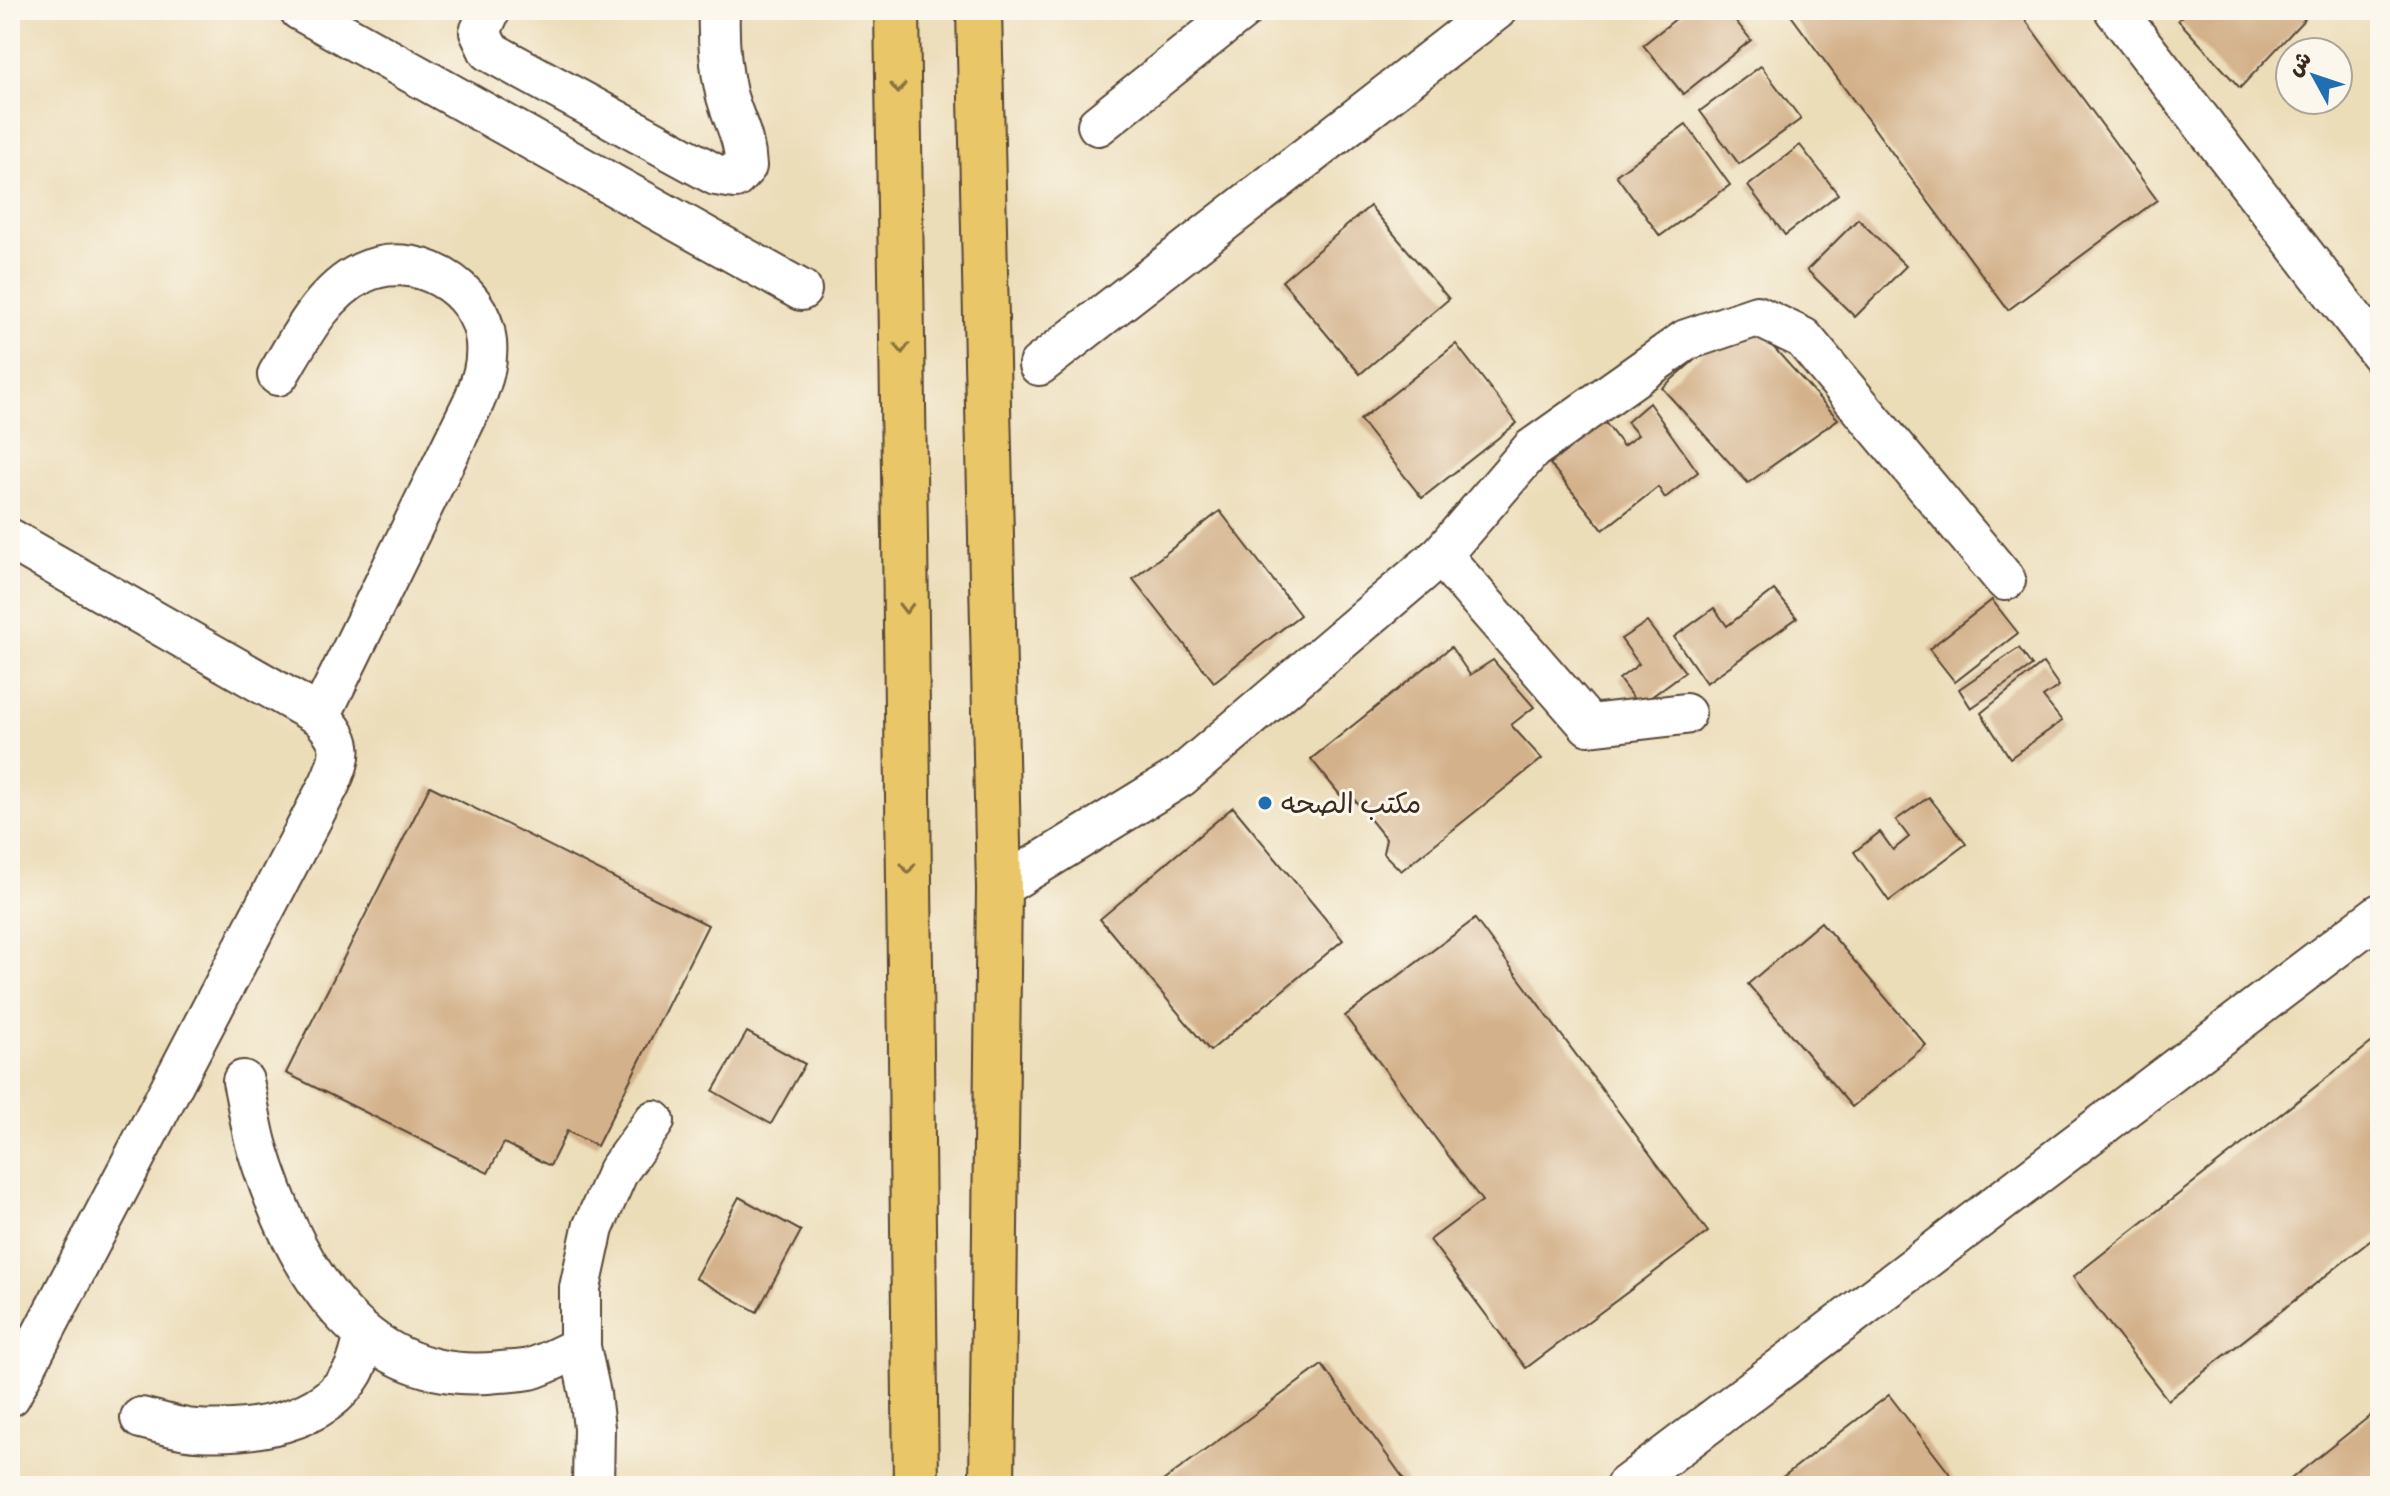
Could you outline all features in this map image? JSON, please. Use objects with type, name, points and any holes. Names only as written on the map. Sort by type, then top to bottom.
[{"type":"main road","points":[[897,10],[916,1486]]},
{"type":"main road","points":[[979,10],[999,888],[992,1486]]},
{"type":"street","points":[[300,10],[801,290]]},
{"type":"street","points":[[490,10],[480,32],[489,51],[716,175],[735,178],[746,166],[745,146],[726,92],[718,35],[719,10]]},
{"type":"street","points":[[1098,125],[1242,10]]},
{"type":"street","points":[[2115,10],[2380,353]]},
{"type":"street","points":[[1039,365],[1471,18]]},
{"type":"street","points":[[278,375],[313,317],[337,289],[364,272],[395,265],[427,269],[455,285],[475,309],[486,339],[486,371],[474,401],[320,716]]},
{"type":"street","points":[[999,888],[1180,777],[1441,555],[1532,449],[1686,340],[1757,316],[1803,338],[2005,580]]},
{"type":"street","points":[[10,539],[320,716],[337,734],[340,759],[10,1396]]},
{"type":"street","points":[[1441,555],[1589,725],[1685,714]]},
{"type":"street","points":[[1626,1486],[2380,914]]},
{"type":"street","points":[[243,1081],[256,1144],[277,1205],[306,1262],[342,1315],[365,1336],[399,1358],[436,1371],[476,1375],[530,1368],[580,1347]]},
{"type":"street","points":[[593,1486],[594,1428],[580,1347],[580,1288],[593,1228],[618,1171],[654,1121]]},
{"type":"street","points":[[141,1418],[193,1430],[247,1429],[299,1416],[331,1399],[353,1371],[365,1336]]},
{"type":"building","points":[[1687,10],[1727,10],[1751,40],[1683,94],[1643,45]]},
{"type":"building","points":[[1787,10],[2018,10],[2157,200],[2008,310]]},
{"type":"building","points":[[2188,10],[2313,10],[2289,36],[2274,36],[2274,52],[2240,88],[2178,20]]},
{"type":"building","points":[[1761,66],[1801,119],[1739,164],[1700,111]]},
{"type":"building","points":[[1686,124],[1730,185],[1660,236],[1616,175]]},
{"type":"building","points":[[1800,145],[1838,194],[1785,235],[1748,186]]},
{"type":"building","points":[[1370,206],[1449,299],[1360,374],[1282,281]]},
{"type":"building","points":[[1858,219],[1906,266],[1855,317],[1807,270]]},
{"type":"building","points":[[1759,331],[1838,419],[1748,483],[1662,388],[1706,350]]},
{"type":"building","points":[[1456,344],[1517,423],[1422,498],[1360,420]]},
{"type":"building","points":[[1649,403],[1698,472],[1665,498],[1658,487],[1603,530],[1550,464],[1604,421],[1623,446],[1638,435],[1627,422]]},
{"type":"building","points":[[1220,511],[1300,615],[1214,682],[1133,579]]},
{"type":"building","points":[[1774,590],[1797,618],[1706,683],[1674,637],[1714,608],[1727,626]]},
{"type":"building","points":[[1992,600],[2018,633],[1955,682],[1929,649]]},
{"type":"building","points":[[1647,622],[1685,672],[1639,706],[1619,679],[1639,664],[1621,639]]},
{"type":"building","points":[[1451,647],[1470,675],[1493,660],[1534,707],[1511,725],[1542,759],[1401,871],[1383,853],[1386,839],[1353,798],[1340,795],[1311,759]]},
{"type":"building","points":[[2019,648],[2032,666],[1971,708],[1959,689]]},
{"type":"building","points":[[2043,663],[2059,686],[2043,697],[2062,721],[2010,758],[1981,713]]},
{"type":"building","points":[[430,786],[708,925],[597,1146],[567,1131],[550,1166],[504,1143],[488,1173],[286,1073]]},
{"type":"building","points":[[1929,797],[1966,844],[1889,901],[1854,852],[1880,832],[1893,850],[1909,837],[1896,820]]},
{"type":"building","points":[[1233,807],[1343,940],[1210,1051],[1100,919]]},
{"type":"building","points":[[1475,919],[1708,1232],[1526,1368],[1430,1240],[1482,1201],[1345,1016]]},
{"type":"building","points":[[1821,922],[1926,1045],[1852,1107],[1748,984]]},
{"type":"building","points":[[747,1032],[805,1064],[771,1124],[713,1091]]},
{"type":"building","points":[[2380,1036],[2380,1233],[2168,1400],[2073,1277]]},
{"type":"building","points":[[739,1197],[801,1231],[757,1312],[695,1278]]},
{"type":"building","points":[[1322,1365],[1409,1486],[1156,1486]]},
{"type":"building","points":[[1889,1395],[1959,1486],[1771,1486]]},
{"type":"building","points":[[2380,1408],[2380,1486],[2282,1486]]},
{"type":"place","name":"مكتب الصحه","points":[[1265,803]]}]
